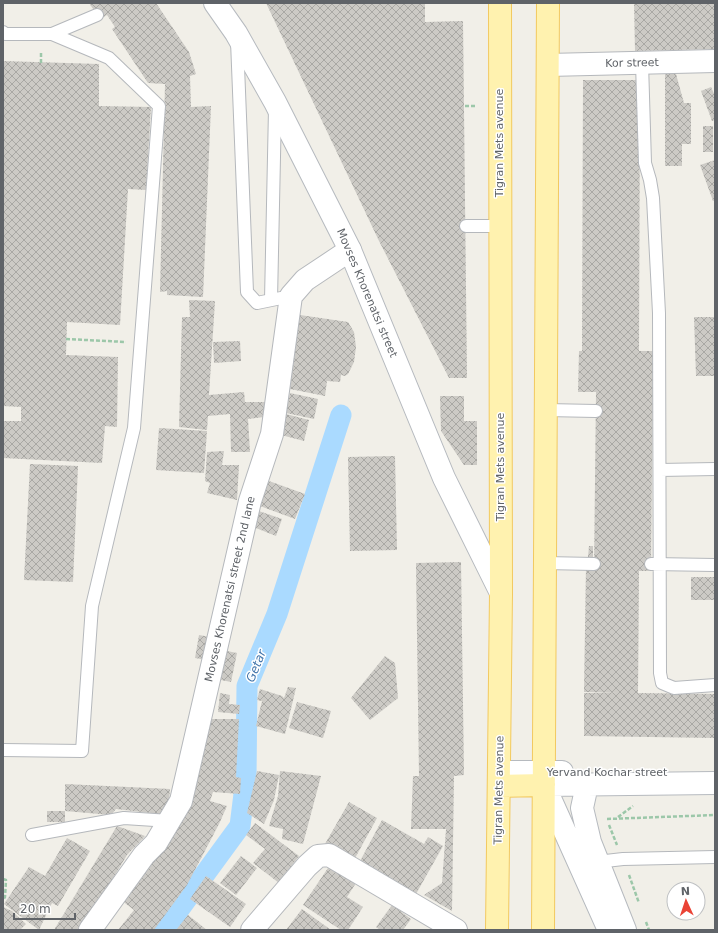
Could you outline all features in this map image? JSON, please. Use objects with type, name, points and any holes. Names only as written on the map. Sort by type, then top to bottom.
[{"type":"main road","name":"Tigran Mets avenue","points":[[497,930],[501,593],[499,226],[500,3]]},
{"type":"main road","points":[[543,930],[548,3]]},
{"type":"street","name":"Movses Khorenatsi street","points":[[215,3],[236,33],[275,102],[350,250],[444,478],[501,593]]},
{"type":"street","name":"Kor street","points":[[548,65],[642,63],[713,65]]},
{"type":"street","points":[[281,298],[350,250]]},
{"type":"street","name":"Movses Khorenatsi street 2nd lane","points":[[90,930],[144,855],[156,843],[181,801],[250,501],[272,434],[281,298]]},
{"type":"street","name":"Yervand Kochar street","points":[[499,779],[544,779],[715,772]]},
{"type":"street","points":[[544,779],[609,930]]},
{"type":"street","name":"Yervand Kochar street","points":[[544,779],[587,785],[715,783]]},
{"type":"street","points":[[587,785],[582,808],[590,842],[625,930]]},
{"type":"street","points":[[252,930],[307,866],[318,856],[328,855],[456,930]]},
{"type":"lane","points":[[52,34],[97,15]]},
{"type":"lane","points":[[3,32],[5,34],[52,34],[109,58],[159,106],[134,428],[92,606],[82,751],[3,750]]},
{"type":"lane","points":[[236,33],[247,292],[257,303],[281,298],[275,102]]},
{"type":"lane","points":[[642,63],[645,163],[653,198],[659,313],[656,412],[660,470],[656,564],[660,673],[662,683],[674,688],[715,686]]},
{"type":"lane","points":[[466,226],[499,226]]},
{"type":"lane","points":[[546,410],[596,411]]},
{"type":"lane","points":[[660,470],[715,469]]},
{"type":"lane","points":[[545,563],[594,564]]},
{"type":"lane","points":[[656,564],[715,565]]},
{"type":"lane","points":[[32,835],[124,818],[170,821]]},
{"type":"lane","points":[[597,862],[623,859],[715,857]]},
{"type":"path","points":[[465,106],[476,106]]},
{"type":"path","points":[[66,339],[140,343]]},
{"type":"path","points":[[641,909],[606,818],[715,815]]},
{"type":"path","points":[[3,880],[6,880],[5,897],[3,900]]},
{"type":"path","points":[[644,916],[649,930]]},
{"type":"building","points":[[89,3],[156,3],[189,52],[196,74],[190,76],[191,107],[211,106],[203,297],[167,295],[167,291],[160,292],[165,84],[148,83],[112,29],[115,27],[107,15],[100,19]]},
{"type":"building","points":[[266,3],[425,3],[425,22],[463,21],[467,378],[449,378],[379,241]]},
{"type":"building","points":[[634,3],[715,3],[715,49],[635,51]]},
{"type":"building","points":[[3,61],[99,64],[99,106],[151,107],[146,190],[128,189],[120,325],[67,322],[66,355],[118,357],[117,427],[105,426],[102,463],[3,458],[3,421],[21,421],[21,407],[3,406]]},
{"type":"building","points":[[665,74],[676,74],[684,103],[691,103],[691,144],[682,144],[682,166],[665,166]]},
{"type":"building","points":[[583,80],[640,80],[639,351],[653,351],[651,571],[639,571],[638,693],[715,694],[715,738],[584,736],[584,693],[617,693],[584,692],[586,566],[589,570],[594,570],[596,392],[578,392],[579,351],[582,351]]},
{"type":"building","points":[[711,87],[715,96],[715,120],[712,121],[701,91]]},
{"type":"building","points":[[703,126],[713,126],[713,152],[703,152]]},
{"type":"building","points":[[715,160],[715,200],[713,201],[700,165]]},
{"type":"building","points":[[189,300],[215,301],[209,395],[244,392],[245,402],[267,402],[264,417],[248,419],[250,452],[231,452],[230,414],[208,416],[207,430],[179,427],[182,317],[190,317]]},
{"type":"building","points":[[300,315],[348,322],[354,332],[356,347],[354,362],[348,374],[345,376],[341,375],[340,382],[327,381],[325,396],[290,389]]},
{"type":"building","points":[[694,317],[715,317],[715,376],[696,376]]},
{"type":"building","points":[[240,341],[241,361],[214,363],[213,342]]},
{"type":"building","points":[[290,393],[318,399],[314,419],[286,413]]},
{"type":"building","points":[[440,396],[464,396],[464,421],[477,421],[477,465],[464,465],[441,431]]},
{"type":"building","points":[[286,414],[309,420],[304,441],[281,435]]},
{"type":"building","points":[[159,428],[207,431],[204,473],[156,470]]},
{"type":"building","points":[[224,451],[222,465],[239,465],[237,500],[207,493],[210,483],[205,481],[207,452]]},
{"type":"building","points":[[395,456],[397,550],[350,551],[348,457]]},
{"type":"building","points":[[30,464],[78,466],[73,582],[24,580]]},
{"type":"building","points":[[269,481],[305,494],[295,519],[260,506]]},
{"type":"building","points":[[256,510],[282,519],[276,536],[251,526]]},
{"type":"building","points":[[589,546],[593,546],[593,557],[588,557]]},
{"type":"building","points":[[461,562],[464,775],[454,776],[452,911],[424,895],[442,883],[446,829],[411,829],[413,776],[419,776],[416,563]]},
{"type":"building","points":[[691,577],[715,577],[715,600],[691,600]]},
{"type":"building","points":[[199,635],[210,637],[206,660],[195,658]]},
{"type":"building","points":[[222,650],[237,653],[231,682],[216,679]]},
{"type":"building","points":[[385,656],[395,663],[398,698],[370,720],[351,698]]},
{"type":"building","points":[[288,687],[296,688],[285,734],[256,726],[262,701],[257,700],[260,689],[284,698]]},
{"type":"building","points":[[220,693],[230,695],[229,704],[240,705],[239,714],[218,712]]},
{"type":"building","points":[[297,702],[331,711],[323,738],[289,728]]},
{"type":"building","points":[[208,719],[239,719],[236,777],[241,778],[240,794],[213,792],[210,801],[227,806],[187,885],[154,930],[118,930],[134,910],[117,897],[148,856],[155,861],[183,814]]},
{"type":"building","points":[[257,771],[279,775],[274,800],[264,824],[247,813]]},
{"type":"building","points":[[280,771],[321,776],[303,844],[282,839],[283,829],[269,826],[278,796]]},
{"type":"building","points":[[65,784],[170,789],[168,815],[116,809],[111,815],[65,811]]},
{"type":"building","points":[[349,802],[377,818],[354,860],[325,844]]},
{"type":"building","points":[[47,811],[65,811],[65,822],[47,822]]},
{"type":"building","points":[[382,820],[424,844],[428,837],[443,846],[416,894],[359,863]]},
{"type":"building","points":[[255,823],[299,856],[279,883],[253,863],[265,849],[246,835]]},
{"type":"building","points":[[117,826],[145,836],[127,855],[82,930],[54,930]]},
{"type":"building","points":[[67,838],[90,851],[58,906],[52,903],[39,930],[4,904],[29,867],[45,876]]},
{"type":"building","points":[[241,856],[257,868],[236,895],[220,883]]},
{"type":"building","points":[[330,865],[356,883],[347,897],[363,907],[348,930],[341,930],[303,905]]},
{"type":"building","points":[[206,876],[246,904],[230,927],[190,899]]},
{"type":"building","points":[[392,905],[411,919],[403,930],[380,930],[376,927]]},
{"type":"building","points":[[3,907],[12,911],[26,924],[20,930],[3,930]]},
{"type":"building","points":[[302,909],[331,930],[286,930]]},
{"type":"building","points":[[188,915],[207,930],[176,930]]},
{"type":"waterway","name":"Getar","points":[[164,930],[240,826],[246,778],[247,686],[277,614],[341,415]]}]
